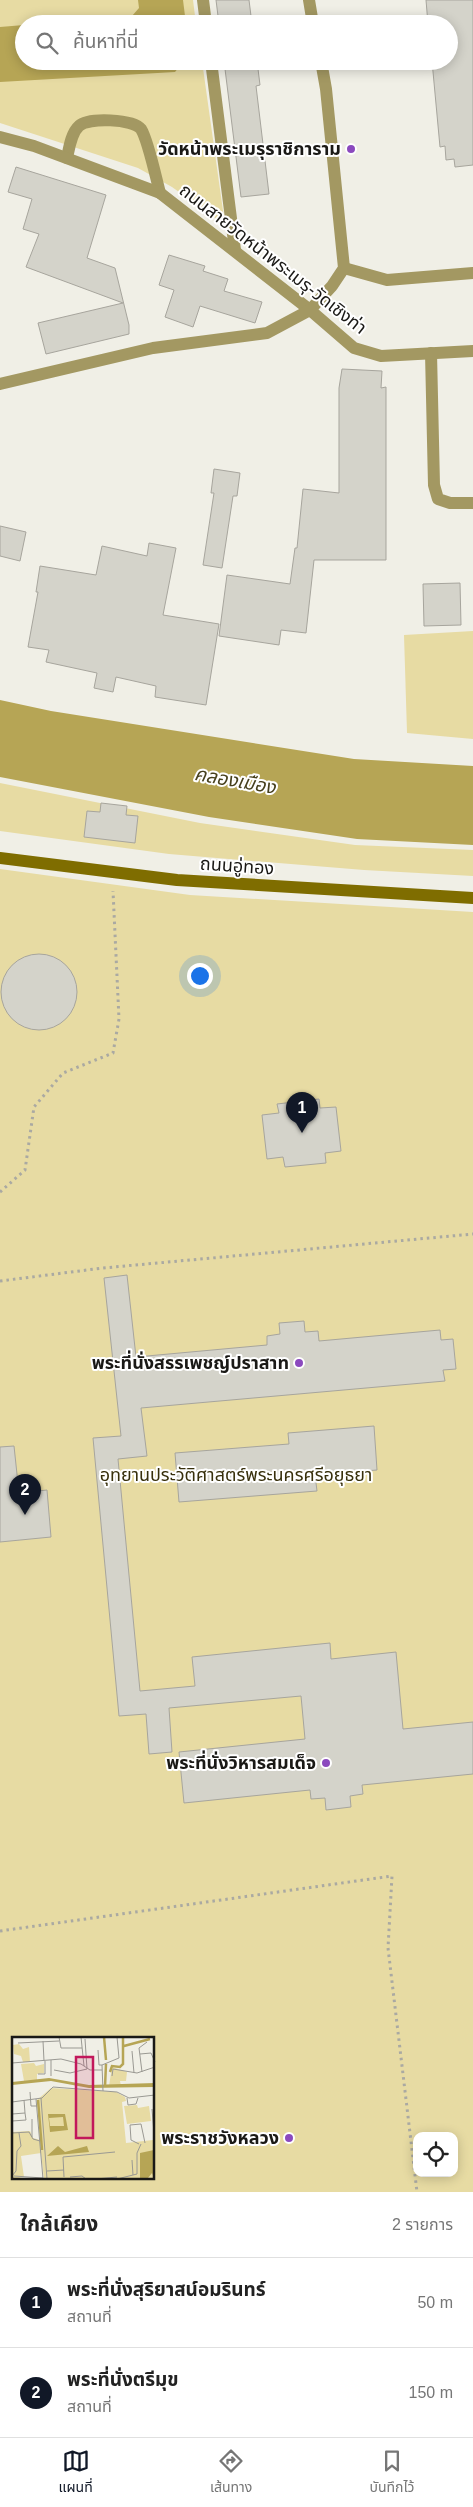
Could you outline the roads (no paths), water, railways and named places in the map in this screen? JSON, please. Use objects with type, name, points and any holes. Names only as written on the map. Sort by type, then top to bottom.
[{"type":"main road","name":"ถนนอู่ทอง","points":[[0,858],[177,880],[473,898]]},
{"type":"street","points":[[203,0],[205,15]]},
{"type":"street","points":[[308,0],[311,15]]},
{"type":"street","points":[[212,70],[235,250]]},
{"type":"street","points":[[0,384],[153,348],[268,333],[310,310],[332,286],[344,268],[323,70]]},
{"type":"street","points":[[67,158],[74,132],[80,125],[89,121],[131,122],[141,129],[160,193]]},
{"type":"street","name":"ถนนสายวัดหน้าพระเมรุ-วัดเชิงท่า","points":[[0,137],[67,158],[160,193],[235,250],[354,348],[381,356],[473,351]]},
{"type":"street","points":[[344,268],[387,280],[473,273]]},
{"type":"street","points":[[431,353],[434,485],[438,499],[450,503],[473,503]]},
{"type":"water","points":[[138,0],[183,0],[185,15],[133,15],[139,8]]},
{"type":"water","points":[[15,26],[15,70],[177,70],[175,72],[0,82],[0,27]]},
{"type":"water","name":"คลองเมือง","points":[[0,700],[51,711],[354,759],[473,766],[473,845],[357,839],[209,817],[0,777]]},
{"type":"place","name":"วัดหน้าพระเมรุราชิการาม","points":[[351,149]]},
{"type":"place","name":"พระที่นั่งสุริยาสน์อมรินทร์","points":[[302,1133]]},
{"type":"place","name":"พระที่นั่งสรรเพชญ์ปราสาท","points":[[299,1363]]},
{"type":"place","name":"พระที่นั่งตรีมุข","points":[[25,1515]]},
{"type":"place","name":"พระที่นั่งวิหารสมเด็จ","points":[[326,1763]]},
{"type":"place","name":"พระราชวังหลวง","points":[[289,2138]]},
{"type":"park label","name":"อุทยานประวัติศาสตร์พระนครศรีอยุธยา","points":[[236,1475]]}]
